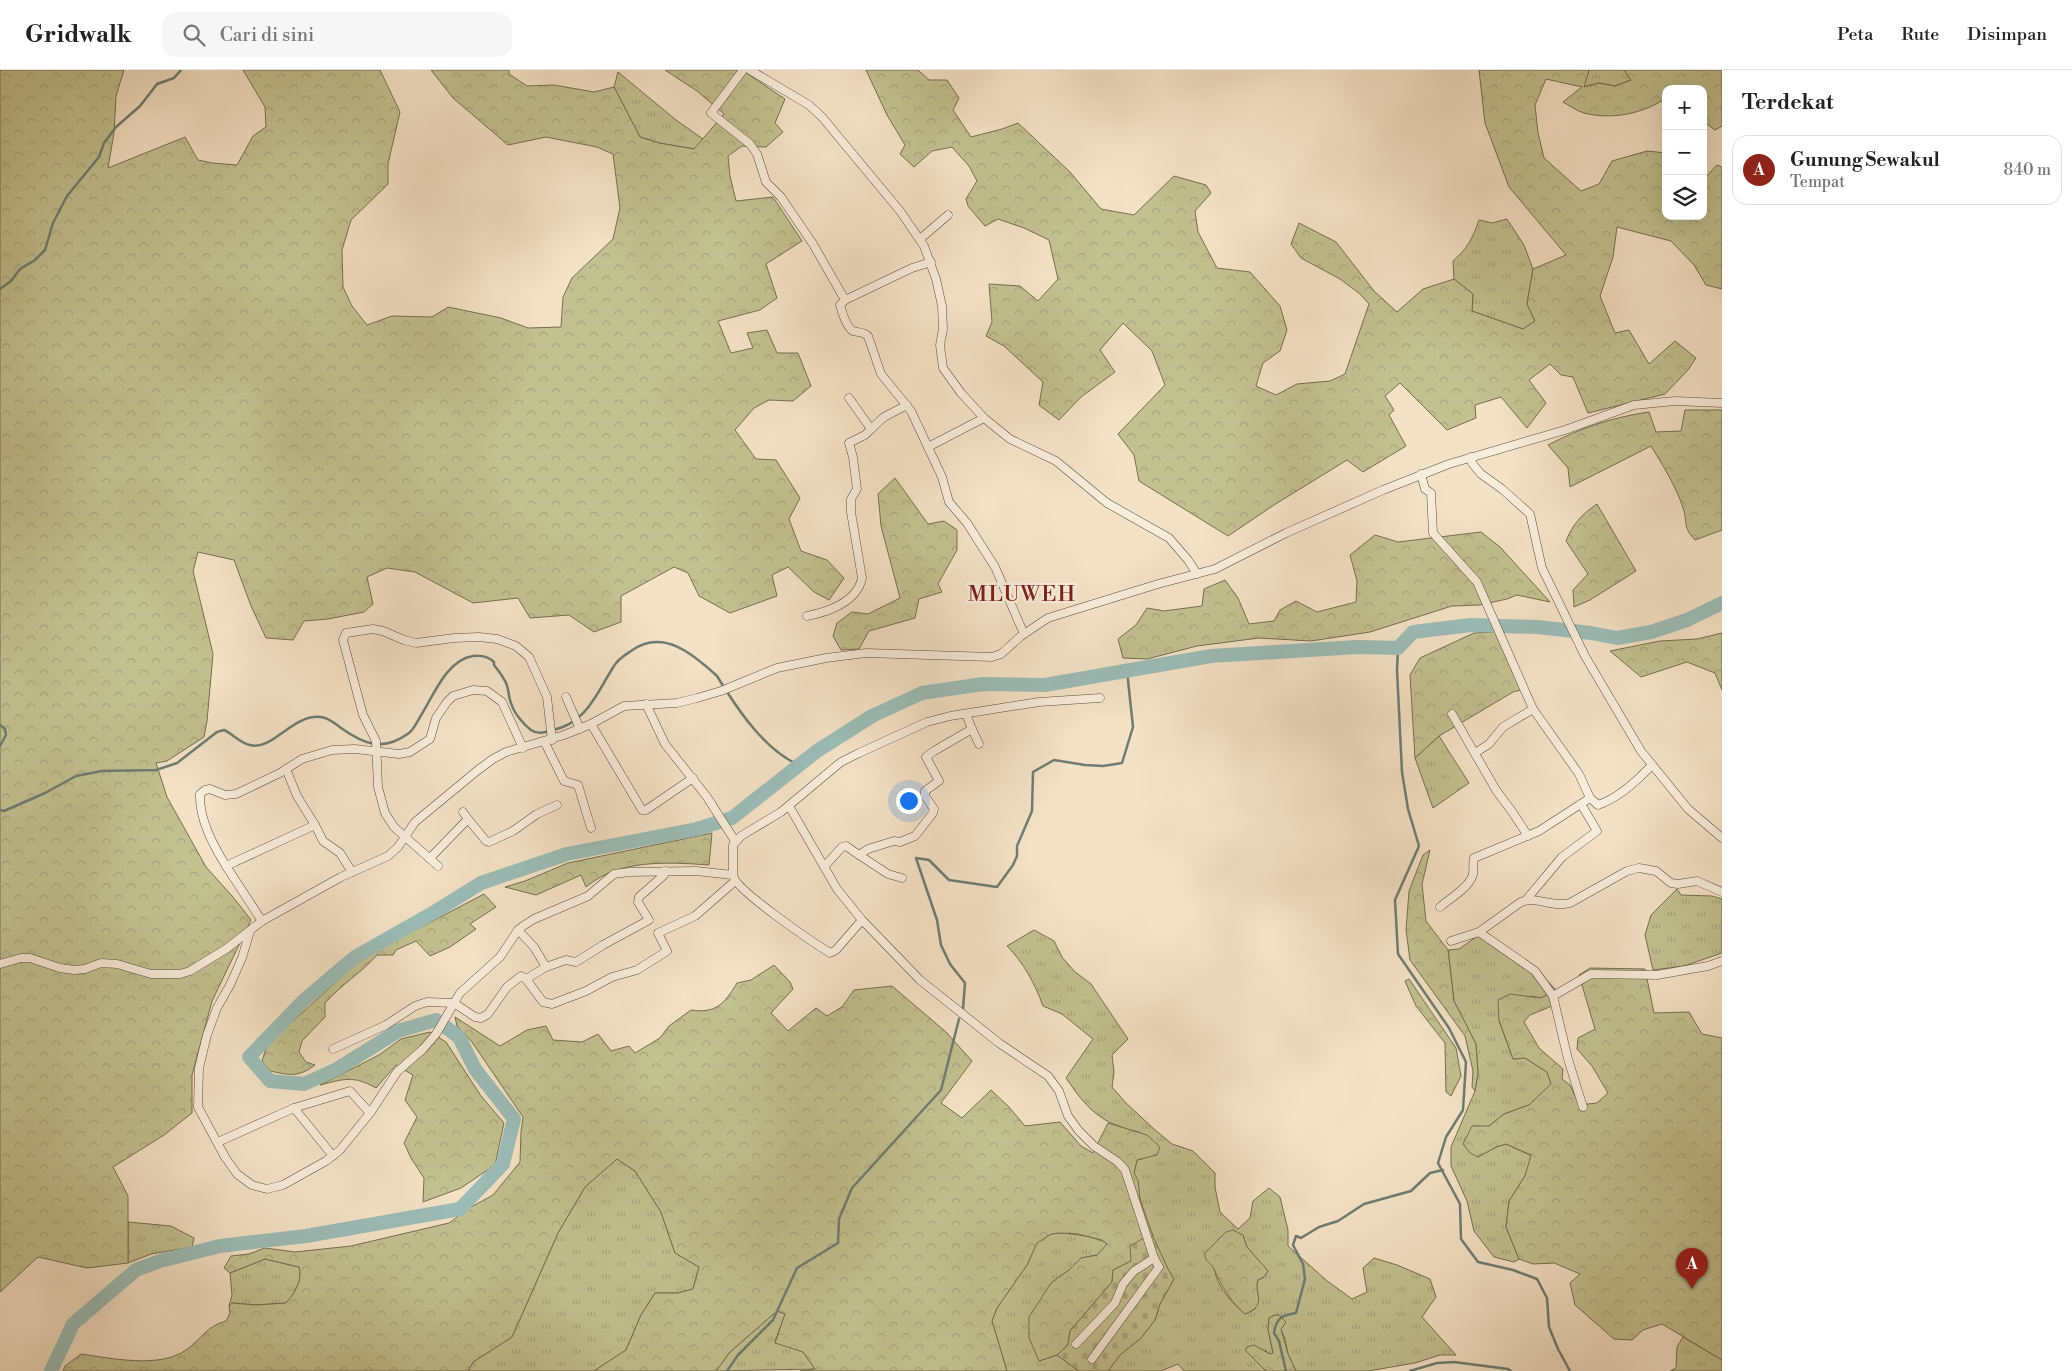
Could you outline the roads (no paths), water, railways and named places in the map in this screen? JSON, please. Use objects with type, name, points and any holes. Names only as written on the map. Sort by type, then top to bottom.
[{"type":"street","points":[[743,70],[711,112],[750,144],[757,154],[766,182],[781,197],[813,244],[844,300]]},
{"type":"street","points":[[750,70],[808,105],[822,117],[900,211],[920,239],[930,262],[939,294],[943,319],[940,344],[943,368],[948,378],[984,418],[1010,439],[1056,461],[1108,502],[1169,538],[1197,574]]},
{"type":"street","points":[[920,239],[948,215]]},
{"type":"street","points":[[930,262],[912,268],[844,300],[840,305],[849,328],[868,336],[884,378],[907,405],[942,477],[949,502],[967,523],[995,567],[1024,634]]},
{"type":"street","points":[[849,398],[871,429]]},
{"type":"street","points":[[0,964],[21,958],[30,958],[60,968],[74,970],[85,969],[101,963],[117,964],[151,974],[180,974],[190,971],[262,921],[352,872],[358,871],[388,856],[415,822],[478,770],[506,752],[523,748],[579,726],[592,724],[624,706],[677,703],[721,691],[777,668],[812,660],[866,653],[992,656],[1001,654],[1024,634],[1052,616],[1221,567],[1286,533],[1421,474],[1565,430],[1634,405],[1675,401],[1722,403]]},
{"type":"street","points":[[807,616],[832,610],[843,603],[861,585],[860,559],[850,512],[851,499],[857,489],[853,457],[849,443],[865,435],[884,417],[907,405]]},
{"type":"street","points":[[928,447],[984,418]]},
{"type":"street","points":[[1471,458],[1472,463],[1480,474],[1528,510],[1532,519],[1540,563],[1585,656],[1640,751],[1688,809],[1722,838]]},
{"type":"street","points":[[1421,474],[1425,489],[1431,493],[1433,533],[1477,582],[1504,639],[1533,709],[1580,774],[1590,798],[1598,805],[1614,798],[1642,776],[1652,765]]},
{"type":"street","points":[[438,866],[389,820],[381,802],[378,787],[377,747],[363,715],[343,640],[344,635],[349,632],[373,629],[416,643],[479,637],[497,639],[516,646],[529,657],[547,697],[549,737],[564,781],[578,785],[591,828]]},
{"type":"street","points":[[262,921],[226,866],[210,836],[200,799],[202,792],[210,789],[230,796],[286,769],[302,759],[332,750],[377,747],[399,754],[418,748],[430,739],[436,718],[447,702],[453,696],[473,690],[487,691],[502,702],[523,748]]},
{"type":"street","points":[[566,697],[579,726]]},
{"type":"street","points":[[658,933],[695,916],[734,878],[732,851],[735,841],[748,830],[789,806],[841,762],[927,722],[1051,701],[1100,698]]},
{"type":"street","points":[[646,704],[660,736],[692,778],[735,841]]},
{"type":"street","points":[[1475,753],[1489,744],[1503,727],[1533,709]]},
{"type":"street","points":[[966,714],[979,744]]},
{"type":"street","points":[[1452,714],[1496,790],[1528,836]]},
{"type":"street","points":[[592,724],[642,810],[646,810],[692,778]]},
{"type":"street","points":[[859,855],[868,849],[894,841],[900,842],[915,836],[934,809],[925,796],[925,791],[939,781],[926,758],[934,751],[972,729]]},
{"type":"street","points":[[286,769],[297,796],[324,841],[340,853],[352,872]]},
{"type":"street","points":[[1440,907],[1470,881],[1474,858],[1528,836],[1590,798]]},
{"type":"street","points":[[1451,941],[1479,932],[1513,906],[1526,900],[1562,857],[1597,831],[1581,804]]},
{"type":"street","points":[[430,858],[466,816],[486,841],[489,842],[513,831],[537,814],[556,805]]},
{"type":"street","points":[[789,806],[837,888],[862,920],[920,980],[999,1043],[1048,1076],[1058,1091],[1068,1116],[1079,1132],[1094,1146],[1118,1162],[1125,1170],[1154,1258],[1159,1267],[1092,1359]]},
{"type":"street","points":[[226,866],[315,824]]},
{"type":"street","points":[[824,867],[842,847],[846,846],[888,874],[902,878]]},
{"type":"street","points":[[1526,900],[1560,906],[1570,904],[1628,871],[1639,868],[1656,871],[1671,883],[1678,884],[1697,881],[1722,892]]},
{"type":"street","points":[[333,1049],[427,1002],[454,1003],[475,1017],[481,1018],[488,1014],[514,980],[521,976],[526,979],[543,1002],[552,1004],[586,991],[612,977],[637,970],[661,956],[668,949],[638,902],[639,897],[664,875],[665,871]]},
{"type":"street","points":[[250,931],[242,958],[212,1020],[199,1068],[197,1084],[198,1107],[205,1123],[237,1174],[258,1188],[267,1189],[282,1185],[333,1156],[340,1150],[370,1113],[397,1072],[423,1049],[436,1034],[460,993],[500,957],[518,930],[534,919],[588,896],[614,874],[696,871],[734,878],[767,908],[830,953],[836,950],[862,920]]},
{"type":"street","points":[[526,979],[546,967],[566,960],[576,962],[602,945],[649,920]]},
{"type":"street","points":[[518,930],[534,947],[546,967]]},
{"type":"street","points":[[1479,932],[1535,972],[1553,996],[1568,1059],[1583,1107]]},
{"type":"street","points":[[1553,996],[1591,974],[1658,975],[1708,966],[1722,961]]},
{"type":"street","points":[[218,1142],[294,1108],[350,1091],[370,1113]]},
{"type":"street","points":[[294,1108],[333,1156]]},
{"type":"street","points":[[1076,1344],[1115,1303],[1123,1284],[1134,1271],[1154,1258]]},
{"type":"waterway","points":[[0,289],[11,281],[20,269],[35,260],[45,250],[53,223],[67,196],[99,157],[104,143],[116,127],[140,106],[157,84],[174,78],[181,70]]},
{"type":"waterway","points":[[51,1371],[73,1324],[136,1270],[160,1261],[220,1246],[306,1236],[460,1209],[503,1164],[514,1119],[475,1069],[459,1037],[436,1020],[398,1031],[337,1069],[304,1084],[270,1081],[249,1057],[304,1000],[355,957],[481,883],[567,854],[697,829],[732,818],[817,751],[872,716],[922,693],[983,684],[1045,685],[1211,656],[1358,647],[1398,648],[1413,632],[1471,625],[1537,627],[1617,638],[1651,632],[1687,620],[1722,603]]},
{"type":"waterway","points":[[0,810],[4,811],[45,793],[76,776],[102,771],[156,770],[177,763],[217,732],[224,730],[246,744],[258,745],[267,743],[301,721],[321,717],[366,742],[374,744],[391,743],[412,730],[441,680],[455,664],[473,656],[484,656],[494,662],[506,683],[514,711],[525,725],[536,732],[548,732],[565,726],[583,714],[622,657],[643,645],[655,642],[666,643],[688,652],[708,668],[717,676],[742,714],[763,738],[774,749],[799,765]]},
{"type":"waterway","points":[[1398,648],[1397,670],[1402,772],[1408,809],[1419,846],[1395,900],[1398,954],[1449,1028],[1466,1062],[1463,1110],[1446,1137],[1438,1163],[1460,1204],[1461,1239],[1478,1262],[1513,1270],[1537,1279],[1547,1298],[1549,1327],[1570,1371]]},
{"type":"waterway","points":[[963,1009],[965,983],[950,964],[941,945],[937,920],[916,858],[929,860],[949,880],[997,887],[1013,865],[1017,856],[1017,846],[1032,811],[1033,772],[1054,760],[1103,766],[1122,763],[1133,727],[1127,671]]},
{"type":"waterway","points":[[0,725],[5,729],[6,735],[0,746]]},
{"type":"waterway","points":[[727,1371],[738,1355],[773,1320],[797,1268],[838,1243],[839,1219],[852,1188],[941,1090],[959,1019]]},
{"type":"waterway","points":[[1286,1371],[1279,1341],[1274,1333],[1280,1318],[1296,1313],[1305,1279],[1303,1264],[1293,1245],[1296,1236],[1301,1238],[1319,1227],[1338,1221],[1364,1204],[1411,1191],[1430,1173],[1443,1170]]},
{"type":"waterway","points":[[1410,1371],[1437,1363],[1454,1362],[1508,1369],[1511,1371]]},
{"type":"place","name":"Gunung Sewakul","points":[[1692,1289]]},
{"type":"district","name":"MLUWEH","points":[[1022,594]]}]
